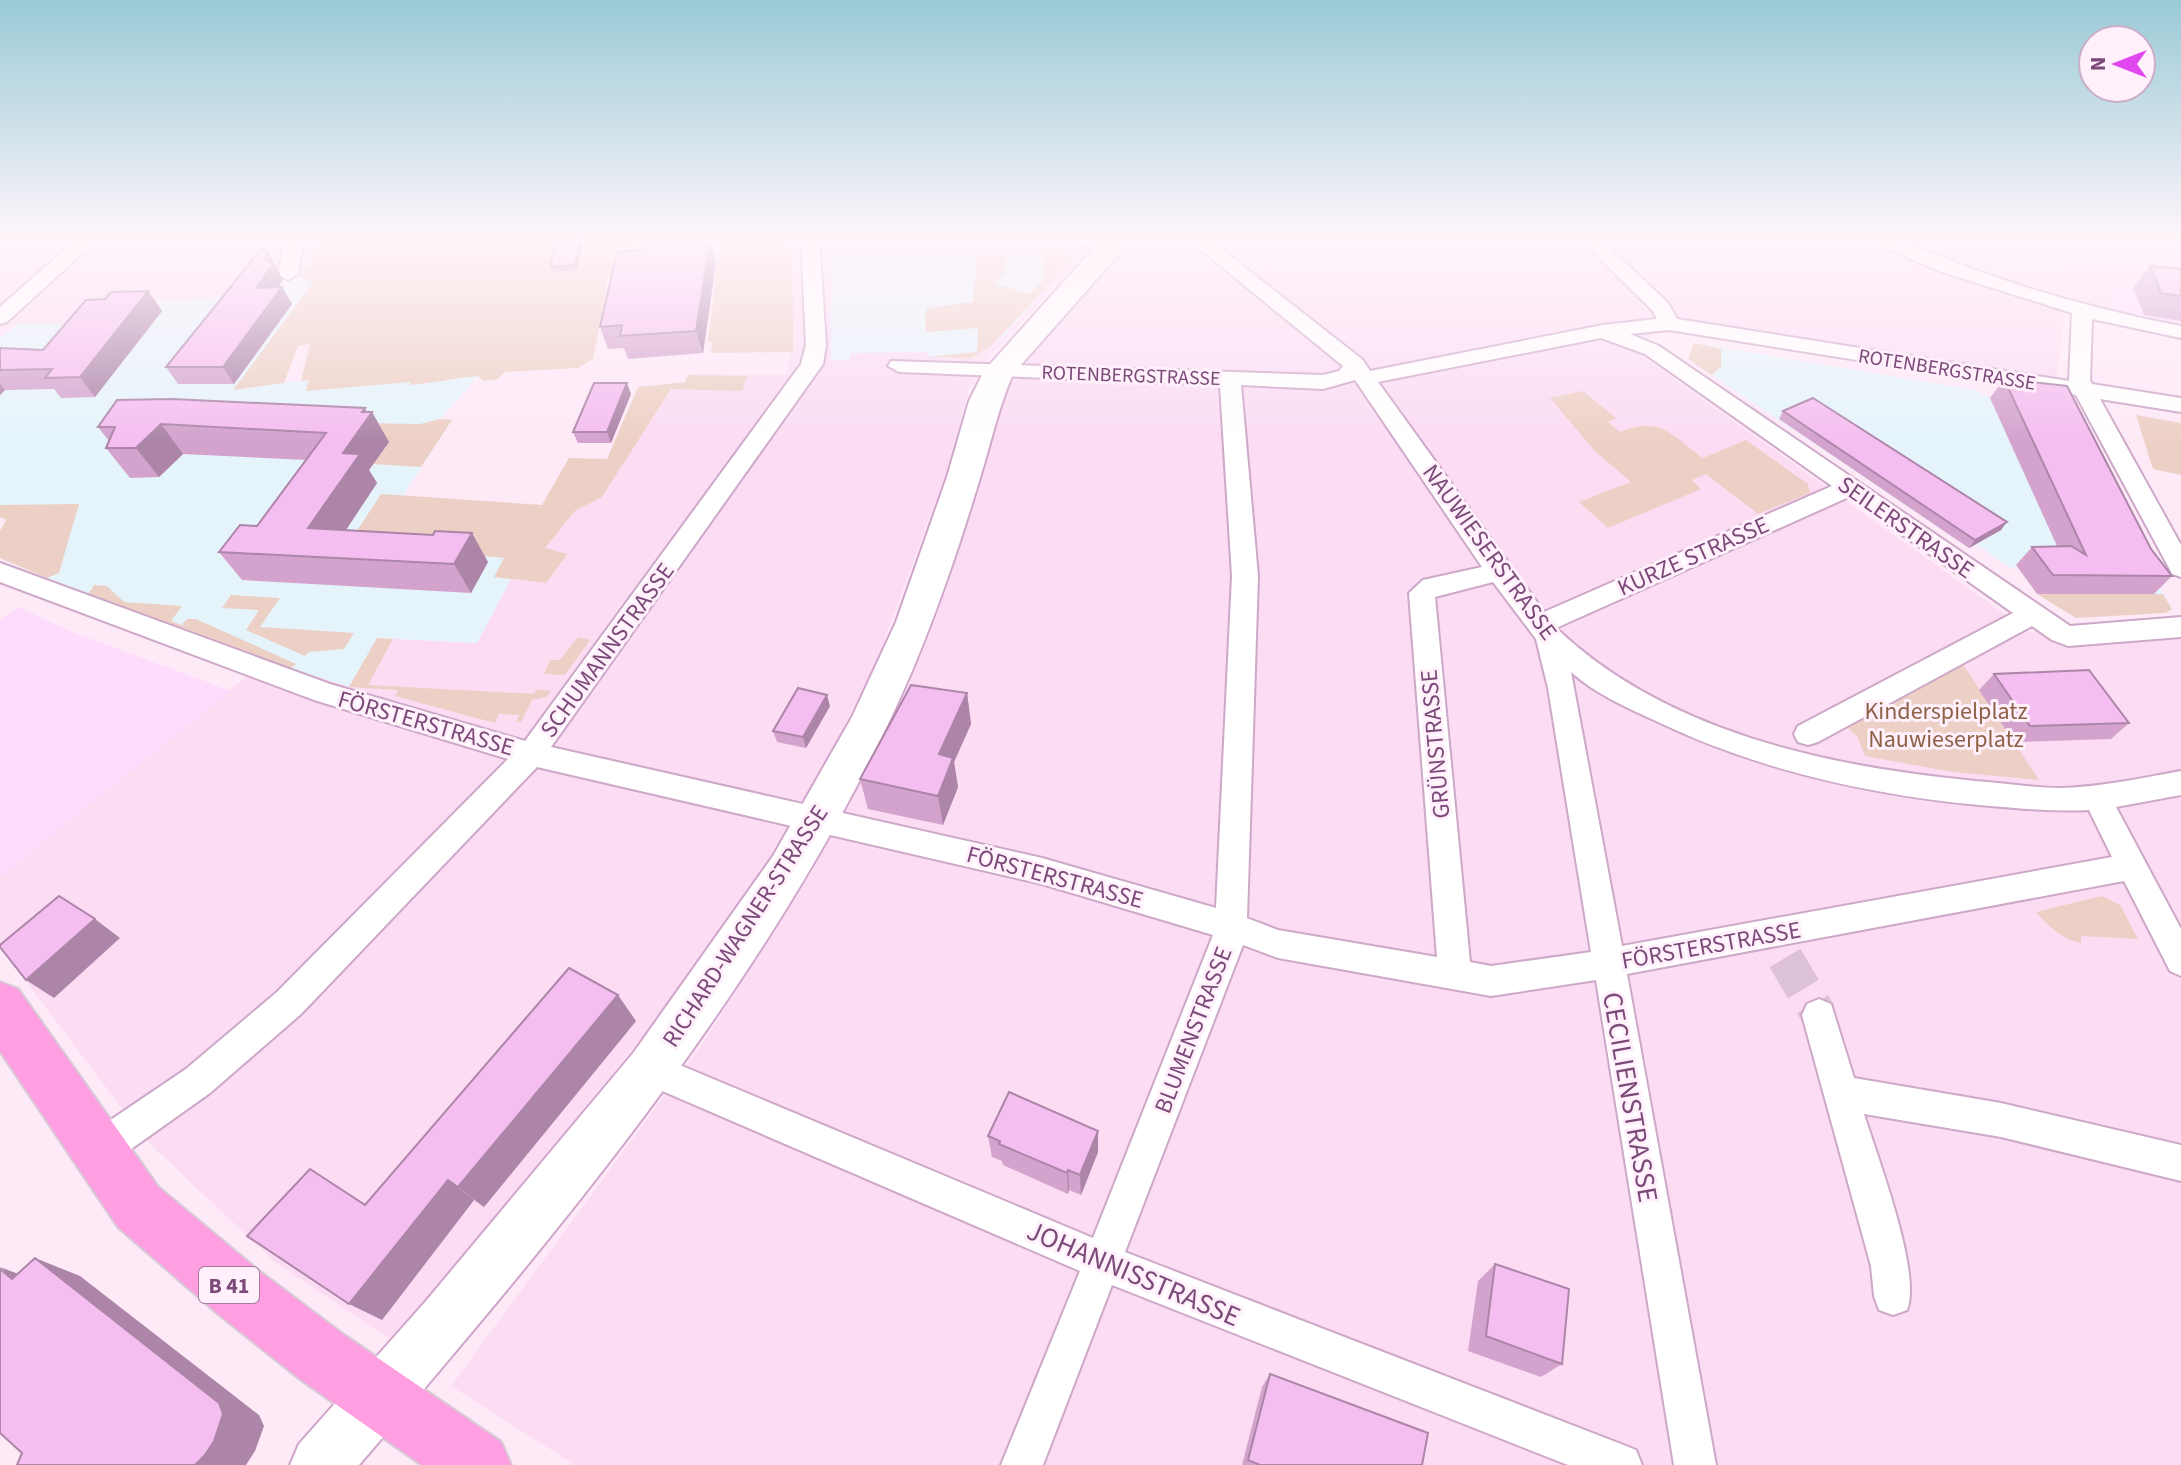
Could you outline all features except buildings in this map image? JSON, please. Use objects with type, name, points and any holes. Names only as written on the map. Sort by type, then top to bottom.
[{"type":"main road","name":"RICHARD-WAGNER-STRASSE","points":[[320,1465],[379,1399],[651,1069],[759,915],[818,818],[883,694],[915,622],[964,477],[985,401],[999,371],[1057,305]]},
{"type":"main road","name":"B 41","points":[[0,1006],[127,1194],[178,1243],[379,1399],[478,1465]]},
{"type":"street","name":"SCHUMANNSTRASSE","points":[[97,1151],[211,1072],[289,1003],[531,754],[812,364],[816,345],[814,305]]},
{"type":"street","name":"NAUWIESERSTRASSE","points":[[1279,305],[1360,371],[1543,631],[1586,670],[1638,701],[1720,739],[1767,755],[1869,778],[1983,795],[2058,800],[2097,798],[2181,783]]},
{"type":"street","points":[[1603,331],[1652,350],[1659,331],[1669,324],[1668,315],[1659,305]]},
{"type":"street","points":[[2058,305],[2181,332]]},
{"type":"street","points":[[2082,313],[2077,370],[2084,390],[2181,568]]},
{"type":"street","name":"ROTENBERGSTRASSE","points":[[899,366],[1337,381],[1360,371],[1603,331],[1669,324],[2181,405]]},
{"type":"street","name":"SEILERSTRASSE","points":[[1652,350],[2068,636],[2181,627]]},
{"type":"street","name":"BLUMENSTRASSE","points":[[1022,1465],[1226,948],[1231,926],[1245,576],[1230,379]]},
{"type":"street","name":"KURZE STRASSE","points":[[1543,631],[1849,488]]},
{"type":"street","name":"FÖRSTERSTRASSE","points":[[0,572],[324,693],[531,754],[1042,871],[1231,926],[1278,944],[1455,976],[1510,980],[2132,867]]},
{"type":"street","name":"GRÜNSTRASSE","points":[[1455,976],[1422,593],[1432,586],[1499,572]]},
{"type":"street","points":[[1808,734],[2032,614]]},
{"type":"street","name":"CECILIENSTRASSE","points":[[1543,631],[1562,688],[1695,1465]]},
{"type":"street","points":[[2097,798],[2181,961]]},
{"type":"street","points":[[1819,1015],[1890,1266],[1893,1296]]},
{"type":"street","name":"JOHANNISSTRASSE","points":[[651,1069],[1102,1261],[1621,1465]]},
{"type":"street","points":[[1842,1093],[2001,1120],[2181,1163]]},
{"type":"shaded area","points":[[0,305],[181,305],[84,324],[19,323],[0,338]]},
{"type":"shaded area","points":[[99,305],[296,305],[234,390],[309,379],[307,390],[411,382],[411,385],[427,384],[435,379],[478,376],[440,419],[452,420],[402,497],[542,505],[495,577],[511,579],[477,643],[378,638],[349,687],[152,623],[0,558],[0,531],[6,520],[0,517],[0,338],[19,323],[84,324]]},
{"type":"shaded area","points":[[792,305],[1038,305],[987,360],[969,390],[944,478],[874,668],[836,742],[740,908],[661,1014],[393,1341],[276,1263],[145,1139],[0,947],[0,877],[267,660],[349,687],[377,638],[477,643],[511,579],[546,583],[568,555],[544,549],[575,511],[602,497],[675,383],[685,382],[688,374],[786,375],[794,336]]},
{"type":"shaded area","points":[[831,305],[1032,305],[1003,337],[971,358],[928,357],[927,352],[851,353],[849,360],[831,360]]},
{"type":"shaded area","points":[[1075,305],[2066,305],[2056,382],[1664,322],[1635,351],[2030,632],[2181,626],[2181,1465],[575,1465],[451,1386],[703,1043],[810,875],[899,709],[936,618],[982,481],[1007,383]]},
{"type":"shaded area","points":[[2082,305],[2111,305],[2110,311]]},
{"type":"shaded area","points":[[2111,305],[2181,305],[2181,326],[2110,311]]},
{"type":"shaded area","points":[[1694,343],[1973,390],[1991,398],[2144,565],[2171,605],[2170,611],[2076,618],[2037,594],[2017,566],[2012,569],[1976,544],[1969,548],[1688,359]]},
{"type":"shaded area","points":[[19,607],[72,632],[231,691],[0,877],[0,620]]},
{"type":"green space","points":[[296,305],[604,305],[593,359],[578,368],[505,372],[497,379],[483,381],[478,376],[411,385],[410,382],[306,391],[309,380],[301,381],[310,344],[298,346],[284,383],[233,390]]},
{"type":"green space","points":[[712,305],[793,305],[793,352],[711,353],[712,342],[708,341]]},
{"type":"green space","points":[[1030,305],[993,344],[971,358],[928,357],[977,352],[978,328],[926,332],[925,313],[928,308]]},
{"type":"green space","points":[[1694,343],[1721,349],[1721,367],[1711,375],[1688,359]]},
{"type":"green space","points":[[688,375],[747,376],[742,391],[671,389],[602,497],[575,511],[545,548],[568,554],[546,583],[494,577],[504,558],[349,543],[381,494],[542,505],[569,458],[607,459],[638,387],[685,382]]},
{"type":"green space","points":[[1583,391],[1616,418],[1608,422],[1620,432],[1656,427],[1673,435],[1703,458],[1746,440],[1808,484],[1810,493],[1758,514],[1706,474],[1692,480],[1701,489],[1608,528],[1579,502],[1631,482],[1594,450],[1550,398]]},
{"type":"green space","points":[[2136,415],[2181,423],[2181,475],[2153,469]]},
{"type":"green space","points":[[440,419],[452,420],[421,467],[373,464],[238,421],[420,424]]},
{"type":"green space","points":[[79,504],[59,573],[47,578],[0,558],[0,531],[6,520],[0,517],[0,505]]},
{"type":"green space","points":[[94,585],[107,586],[124,602],[182,606],[171,621],[182,625],[187,619],[196,619],[296,664],[291,668],[152,623],[87,596]]},
{"type":"green space","points":[[2037,594],[2163,594],[2172,609],[2166,613],[2076,618]]},
{"type":"green space","points":[[231,595],[280,598],[260,627],[354,633],[344,649],[309,652],[305,656],[246,630],[259,610],[222,608]]},
{"type":"green space","points":[[578,637],[590,640],[565,675],[544,674],[550,660],[560,660]]},
{"type":"green space","points":[[377,638],[393,639],[368,685],[534,694],[537,689],[551,691],[546,697],[532,700],[521,722],[516,722],[519,715],[499,714],[495,723],[395,696],[398,690],[349,687]]},
{"type":"green space","name":"Kinderspielplatz Nauwieserplatz","points":[[1962,663],[2039,780],[1953,772],[1865,756],[1857,736],[1848,728]]},
{"type":"green space","points":[[2102,896],[2120,905],[2138,939],[2081,936],[2081,943],[2056,932],[2036,912]]},
{"type":"tunnel","points":[[1785,958],[1819,1015]]}]
